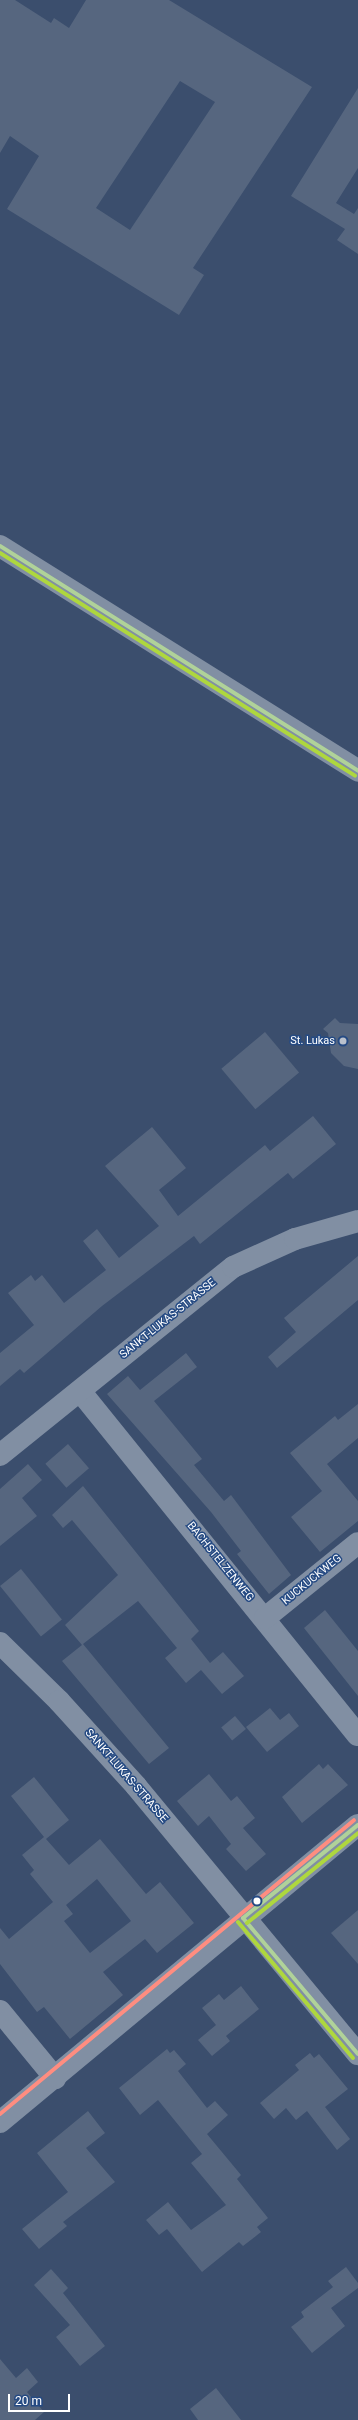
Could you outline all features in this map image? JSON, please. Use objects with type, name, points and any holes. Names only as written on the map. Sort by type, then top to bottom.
[{"type":"street","points":[[0,546],[358,771]]},
{"type":"street","name":"SANKT-LUKAS-STRASSE","points":[[0,1455],[80,1392],[233,1267],[296,1239],[358,1221]]},
{"type":"street","name":"BACHSTELZENWEG","points":[[80,1392],[265,1618],[358,1735]]},
{"type":"street","name":"KUCKUCKWEG","points":[[265,1618],[358,1543]]},
{"type":"street","name":"SANKT-LUKAS-STRASSE","points":[[0,1643],[104,1749],[243,1918],[358,2054]]},
{"type":"street","points":[[0,2122],[55,2078],[243,1918],[358,1825]]},
{"type":"street","points":[[0,2011],[55,2078]]},
{"type":"building","points":[[0,0],[15,0],[51,23],[54,18],[69,28],[86,0],[169,0],[312,87],[193,268],[204,275],[179,315],[7,209],[39,156],[10,136],[0,153]],"holes":[[[180,81],[215,102],[130,230],[96,208]]]},
{"type":"building","points":[[358,88],[358,168],[336,203],[354,214],[358,208],[358,254],[337,240],[345,229],[291,196]]},
{"type":"building","name":"St. Lukas","points":[[335,1018],[340,1023],[358,1024],[358,1069],[344,1066],[331,1053],[328,1033],[323,1029]]},
{"type":"building","points":[[265,1032],[299,1073],[255,1109],[221,1069]]},
{"type":"building","points":[[313,1116],[336,1144],[293,1179],[288,1173],[200,1244],[194,1236],[102,1306],[24,1373],[20,1369],[0,1386],[0,1353],[34,1325],[8,1293],[31,1275],[35,1281],[42,1275],[64,1303],[106,1270],[83,1241],[97,1229],[119,1258],[159,1226],[105,1166],[152,1127],[186,1168],[159,1190],[178,1216],[265,1145],[270,1151]]},
{"type":"building","points":[[358,1256],[358,1300],[277,1368],[268,1357],[296,1332],[284,1318]]},
{"type":"building","points":[[186,1353],[197,1367],[154,1401],[202,1459],[194,1465],[224,1501],[231,1495],[291,1575],[269,1594],[237,1554],[241,1551],[211,1512],[107,1394],[128,1376],[140,1390]]},
{"type":"building","points":[[358,1404],[358,1438],[327,1464],[358,1501],[358,1521],[320,1552],[291,1517],[322,1491],[290,1453],[335,1416],[338,1420]]},
{"type":"building","points":[[68,1444],[89,1468],[66,1488],[45,1464]]},
{"type":"building","points":[[28,1464],[42,1480],[22,1498],[37,1516],[0,1546],[0,1489]]},
{"type":"building","points":[[83,1486],[199,1631],[191,1639],[210,1663],[223,1652],[244,1676],[222,1694],[201,1670],[186,1683],[165,1658],[177,1648],[138,1601],[83,1644],[169,1748],[149,1764],[62,1661],[82,1645],[65,1625],[118,1575],[72,1520],[63,1528],[52,1515]]},
{"type":"building","points":[[21,1569],[62,1620],[41,1637],[0,1586]]},
{"type":"building","points":[[325,1610],[358,1651],[358,1696],[304,1628]]},
{"type":"building","points":[[270,1708],[280,1720],[289,1713],[299,1726],[267,1752],[246,1727]]},
{"type":"building","points":[[235,1716],[246,1729],[232,1741],[221,1728]]},
{"type":"building","points":[[319,1764],[323,1769],[328,1764],[348,1785],[302,1823],[282,1797]]},
{"type":"building","points":[[209,1774],[231,1801],[237,1796],[255,1818],[243,1828],[266,1854],[246,1871],[226,1849],[231,1844],[209,1816],[198,1826],[177,1801]]},
{"type":"building","points":[[34,1777],[69,1820],[46,1839],[69,1865],[100,1839],[146,1894],[160,1882],[194,1923],[157,1953],[145,1939],[103,1972],[123,1995],[70,2039],[44,2007],[37,2012],[0,1964],[0,1928],[9,1939],[53,1902],[30,1874],[34,1870],[22,1855],[44,1837],[11,1796]],"holes":[[[97,1879],[131,1921],[90,1953],[64,1921],[73,1914],[66,1905]]]},
{"type":"building","points":[[358,1910],[358,1964],[331,1933]]},
{"type":"building","points":[[241,1986],[259,2009],[226,2036],[230,2041],[212,2056],[198,2040],[216,2025],[202,2008],[219,1994],[224,2000]]},
{"type":"building","points":[[167,2049],[170,2053],[174,2050],[186,2064],[178,2071],[207,2108],[215,2101],[228,2115],[207,2134],[241,2175],[237,2179],[268,2218],[257,2227],[261,2232],[243,2246],[239,2242],[202,2272],[167,2229],[159,2235],[146,2220],[168,2202],[191,2230],[226,2205],[191,2163],[202,2154],[158,2100],[140,2115],[119,2088]]},
{"type":"building","points":[[310,2053],[314,2058],[319,2054],[348,2089],[325,2107],[350,2139],[337,2150],[307,2111],[296,2120],[286,2108],[274,2119],[260,2103],[299,2070],[295,2065]]},
{"type":"building","points":[[88,2111],[105,2133],[86,2148],[115,2182],[63,2222],[67,2226],[39,2249],[22,2229],[68,2192],[37,2153]]},
{"type":"building","points":[[346,2267],[358,2283],[358,2288],[331,2308],[345,2326],[312,2353],[291,2327],[304,2317],[301,2312],[333,2287],[328,2281]]},
{"type":"building","points":[[51,2269],[68,2288],[63,2293],[105,2346],[80,2366],[56,2337],[70,2325],[34,2285]]},
{"type":"building","points":[[0,2359],[16,2378],[27,2368],[38,2382],[27,2392],[44,2412],[35,2420],[0,2420]]},
{"type":"building","points":[[216,2388],[241,2420],[198,2420],[190,2409]]},
{"type":"transit line","points":[[0,546],[358,771]]},
{"type":"transit line","points":[[0,553],[355,776]]},
{"type":"transit line","points":[[0,2114],[354,1820]]},
{"type":"transit line","points":[[243,1918],[358,1825]]},
{"type":"transit line","points":[[247,1923],[358,1833]]},
{"type":"transit line","points":[[243,1918],[358,2054]]},
{"type":"transit line","points":[[238,1922],[353,2058]]},
{"type":"place","name":"St. Lukas","points":[[343,1041]]}]
